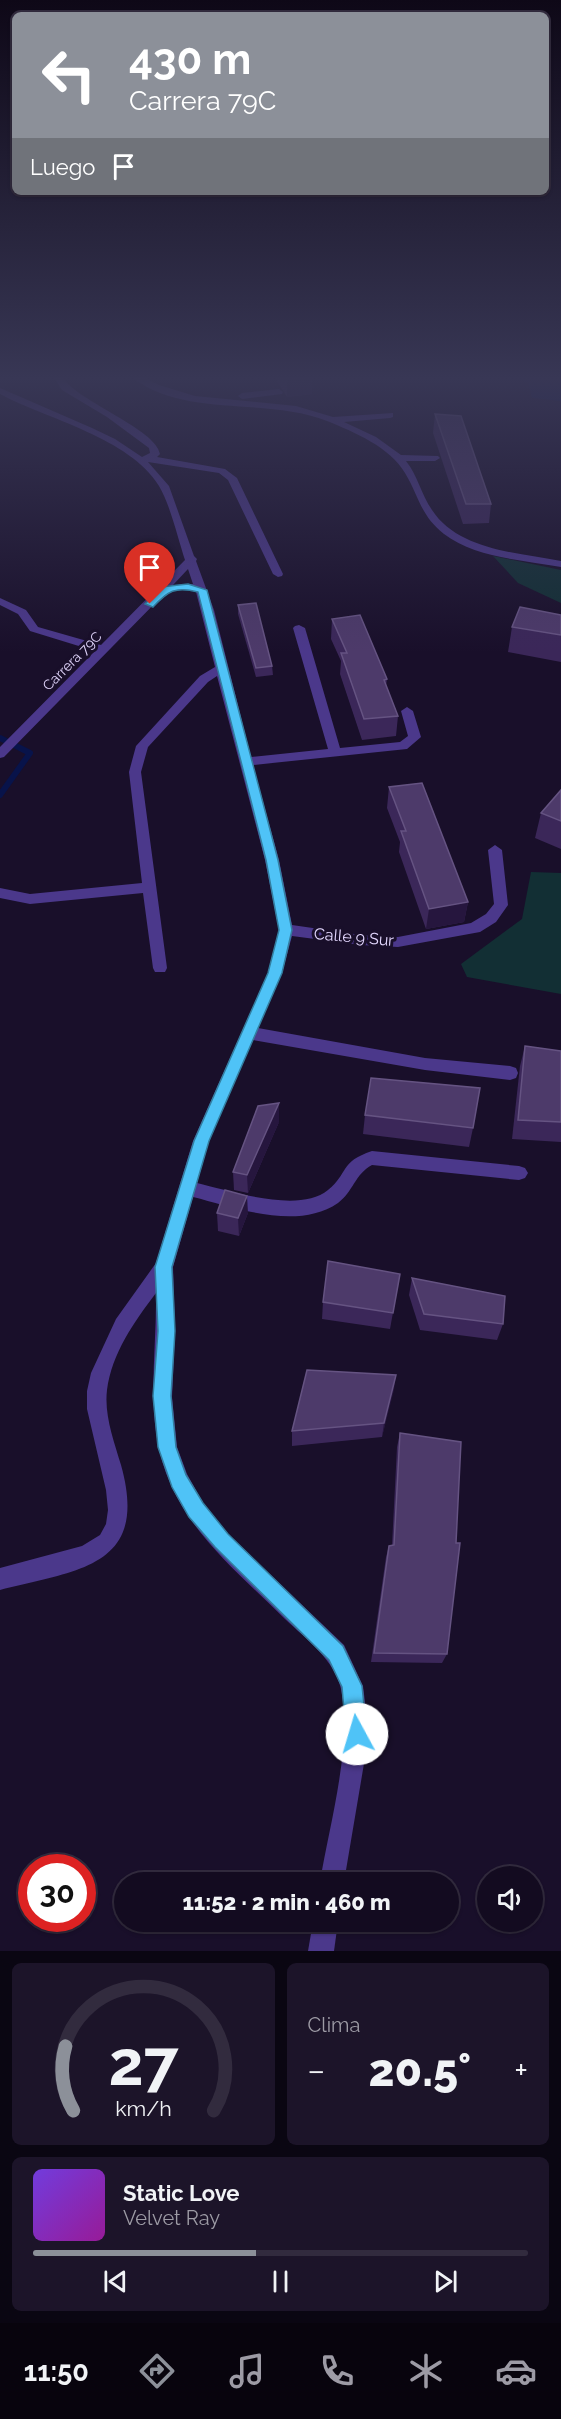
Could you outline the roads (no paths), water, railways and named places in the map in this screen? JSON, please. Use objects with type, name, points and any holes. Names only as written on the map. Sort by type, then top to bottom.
[{"type":"street","points":[[153,469],[164,486],[202,590],[278,884],[286,930],[275,973],[201,1141],[164,1267],[166,1331],[162,1396],[167,1447],[179,1480],[196,1510],[221,1540],[336,1653],[352,1686],[357,1734],[335,1872]]},
{"type":"street","points":[[209,469],[222,471],[232,478],[278,574]]},
{"type":"street","points":[[408,469],[427,511],[450,534],[480,547],[561,564]]},
{"type":"street","name":"Carrera 79C","points":[[2,752],[165,590],[192,559]]},
{"type":"street","points":[[165,590],[188,586],[202,590]]},
{"type":"street","points":[[0,601],[22,612],[34,629],[105,650]]},
{"type":"street","points":[[299,628],[335,753]]},
{"type":"street","points":[[160,968],[148,887],[135,772],[136,759],[142,746],[204,679],[221,668]]},
{"type":"street","points":[[247,761],[402,746],[415,737],[407,711]]},
{"type":"street","name":"Calle 9 Sur","points":[[286,930],[361,940],[398,942],[476,928],[490,918],[501,905],[495,850]]},
{"type":"street","points":[[0,893],[30,898],[148,887]]},
{"type":"street","points":[[250,1033],[425,1064],[510,1073]]},
{"type":"street","points":[[188,1188],[274,1207],[310,1208],[334,1196],[360,1161],[372,1158],[519,1173]]},
{"type":"street","points":[[0,1580],[94,1553],[109,1541],[118,1517],[117,1494],[97,1419],[97,1392],[104,1366],[124,1320],[164,1267]]},
{"type":"street","points":[[321,1951],[324,1932]]},
{"type":"waterway","points":[[0,738],[30,753],[0,795]]}]
